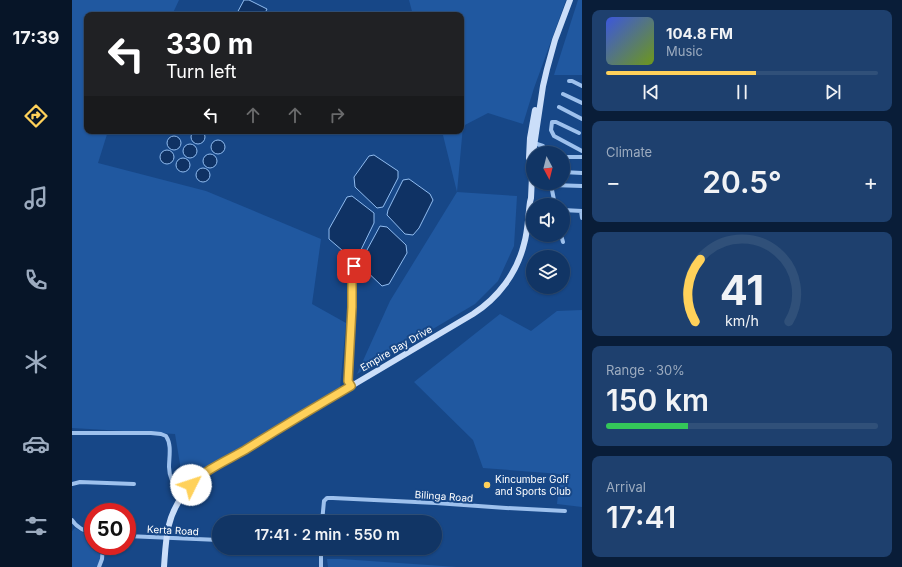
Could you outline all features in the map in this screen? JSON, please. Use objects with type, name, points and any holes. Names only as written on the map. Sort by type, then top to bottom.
[{"type":"main road","name":"Empire Bay Drive","points":[[532,146],[534,143],[543,86],[555,40],[570,0]]},
{"type":"main road","name":"Empire Bay Drive","points":[[529,146],[540,90],[543,86]]},
{"type":"main road","points":[[532,127],[532,140],[534,143]]},
{"type":"main road","name":"Empire Bay Drive","points":[[164,567],[166,537],[170,520],[182,496],[195,480],[209,470],[473,314],[485,306],[496,295],[512,275],[522,253],[530,202],[530,190]]},
{"type":"street","points":[[569,81],[582,86]]},
{"type":"street","points":[[563,94],[582,103]]},
{"type":"street","points":[[559,107],[582,118]]},
{"type":"street","points":[[579,134],[558,122],[552,122],[551,130],[554,136],[582,150]]},
{"type":"street","points":[[534,143],[543,146]]},
{"type":"street","points":[[570,157],[582,157]]},
{"type":"street","points":[[570,172],[582,173]]},
{"type":"street","points":[[570,185],[582,186]]},
{"type":"street","points":[[570,210],[582,211],[582,218]]},
{"type":"street","points":[[351,386],[348,381],[352,307],[352,275],[354,266]]},
{"type":"street","points":[[72,433],[151,433],[166,436],[169,443],[169,469],[171,479],[175,488],[182,496]]},
{"type":"street","points":[[72,484],[80,482],[134,484]]},
{"type":"street","name":"Bilinga Road","points":[[323,515],[324,501],[327,498],[565,510]]},
{"type":"street","points":[[72,520],[74,524],[84,531]]},
{"type":"street","name":"Kerta Road","points":[[136,536],[212,540]]},
{"type":"street","points":[[99,567],[102,555]]},
{"type":"street","points":[[321,555],[321,567]]},
{"type":"shaded area","points":[[72,0],[179,0],[173,12],[84,12],[84,134],[107,134],[98,163],[206,191],[321,239],[312,304],[346,323],[340,388],[183,482],[175,434],[72,428]]},
{"type":"shaded area","points":[[244,0],[249,0],[267,9],[266,12],[238,12]]},
{"type":"shaded area","points":[[409,0],[566,0],[534,88],[523,124],[488,113],[464,125],[464,12],[412,12]]},
{"type":"shaded area","points":[[578,0],[582,0],[582,75],[554,75]]},
{"type":"shaded area","points":[[192,134],[204,134],[205,137],[203,142],[198,144],[193,142],[191,137]]},
{"type":"shaded area","points":[[443,134],[462,134],[457,192]]},
{"type":"shaded area","points":[[174,136],[179,138],[181,143],[179,148],[174,150],[169,148],[167,143],[169,138]]},
{"type":"shaded area","points":[[218,140],[223,142],[225,147],[223,152],[218,154],[213,152],[211,147],[213,142]]},
{"type":"shaded area","points":[[190,144],[195,146],[197,151],[195,156],[190,158],[185,156],[183,151],[185,146]]},
{"type":"shaded area","points":[[167,150],[172,152],[174,157],[172,162],[167,164],[162,162],[160,157],[162,152]]},
{"type":"shaded area","points":[[210,154],[215,156],[217,161],[215,166],[210,168],[205,166],[203,161],[205,156]]},
{"type":"shaded area","points":[[374,155],[398,171],[398,178],[383,207],[377,208],[355,187],[354,177],[369,156]]},
{"type":"shaded area","points":[[183,158],[188,160],[190,165],[188,170],[183,172],[178,170],[176,165],[178,160]]},
{"type":"shaded area","points":[[203,168],[208,170],[210,175],[208,180],[203,182],[198,180],[196,175],[198,170]]},
{"type":"shaded area","points":[[409,179],[430,194],[433,200],[419,228],[413,235],[405,234],[387,215],[403,180]]},
{"type":"shaded area","points":[[457,192],[517,196],[514,246],[498,281],[475,304],[357,374],[390,301]]},
{"type":"shaded area","points":[[352,196],[374,213],[374,223],[358,256],[350,257],[329,239],[329,229],[347,197]]},
{"type":"shaded area","points":[[380,226],[387,227],[406,245],[407,253],[389,284],[382,286],[361,266],[361,261]]},
{"type":"shaded area","points":[[582,310],[582,507],[557,504],[560,474],[483,468],[473,440],[414,382],[500,314],[531,331],[557,311]]},
{"type":"shaded area","points":[[75,528],[84,533],[84,555],[100,555],[100,561],[97,567],[72,567],[72,531]]},
{"type":"shaded area","points":[[327,559],[341,559],[457,567],[328,567]]},
{"type":"place","name":"Kincumber Golf and Sports Club","points":[[487,485]]},
{"type":"route","points":[[191,485],[195,480],[209,470],[351,386],[348,381],[352,307],[352,275],[354,266]]}]
